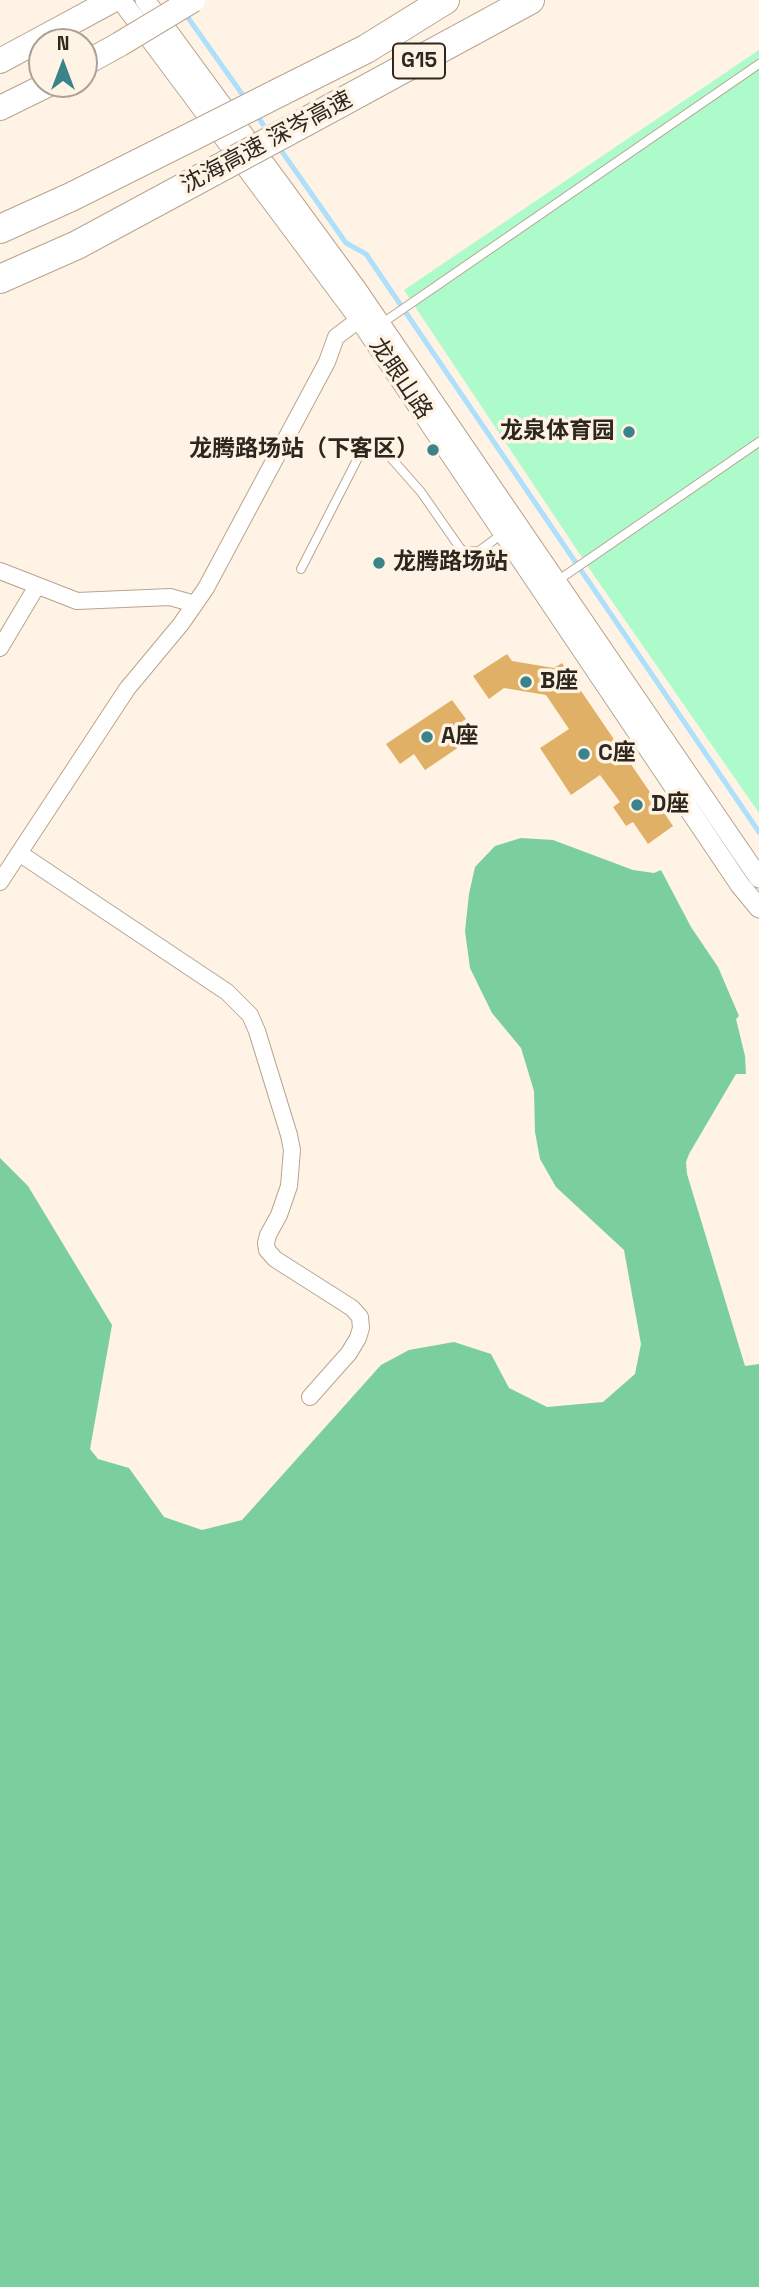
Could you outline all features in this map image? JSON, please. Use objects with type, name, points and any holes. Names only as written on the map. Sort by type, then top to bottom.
[{"type":"highway","name":"沈海高速 深岑高速","points":[[0,229],[71,197],[366,49],[445,0]]},
{"type":"highway","name":"沈海高速 深岑高速","points":[[0,279],[77,245],[530,0]]},
{"type":"main road","points":[[98,56],[193,0]]},
{"type":"main road","points":[[0,61],[104,5]]},
{"type":"main road","points":[[0,108],[28,94]]},
{"type":"street","name":"龙眼山路","points":[[121,0],[370,321]]},
{"type":"street","name":"龙眼山路","points":[[145,0],[275,176],[549,587],[740,885],[759,908]]},
{"type":"street","points":[[0,882],[127,690],[195,604],[327,362],[333,342],[342,332],[370,321]]},
{"type":"street","points":[[0,570],[77,601],[170,597],[195,604]]},
{"type":"street","points":[[0,648],[37,586]]},
{"type":"street","name":"龙眼山路","points":[[549,587],[759,878]]},
{"type":"street","points":[[19,853],[227,992],[250,1015],[292,1150],[289,1186],[266,1243],[268,1250],[275,1259],[352,1308],[360,1317],[358,1338],[349,1353],[310,1397]]},
{"type":"lane","points":[[370,321],[399,312],[759,64]]},
{"type":"lane","points":[[549,587],[759,442]]},
{"type":"lane","points":[[301,569],[361,452],[371,444],[380,446],[421,492],[465,552],[479,551],[510,528]]},
{"type":"green space","name":"龙泉体育园","points":[[759,50],[759,813],[593,574],[404,290]]},
{"type":"green space","points":[[521,838],[553,840],[633,870],[654,873],[661,870],[691,927],[718,967],[739,1016],[736,1019],[745,1056],[746,1074],[736,1074],[686,1162],[687,1174],[745,1366],[759,1364],[759,2287],[0,2287],[0,1158],[28,1186],[112,1325],[90,1449],[98,1459],[129,1468],[164,1517],[202,1530],[242,1520],[381,1365],[409,1350],[454,1342],[491,1354],[509,1388],[547,1407],[603,1402],[635,1374],[641,1344],[624,1250],[556,1187],[540,1159],[535,1132],[534,1091],[521,1048],[492,1013],[470,968],[465,931],[475,867],[495,846]]},
{"type":"building","points":[[507,654],[512,661],[554,668],[562,663],[673,826],[648,844],[633,822],[626,826],[613,807],[620,802],[600,775],[571,795],[540,748],[569,729],[546,695],[504,688],[489,699],[473,676]]},
{"type":"building","name":"A座","points":[[452,700],[466,719],[451,729],[462,745],[425,770],[414,754],[400,764],[386,744]]},
{"type":"waterway","points":[[184,12],[247,101]]},
{"type":"waterway","points":[[256,114],[268,132]]},
{"type":"waterway","points":[[278,146],[346,243],[366,254],[759,832]]},
{"type":"place","name":"龙泉体育园","points":[[629,432]]},
{"type":"place","name":"龙腾路场站（下客区）","points":[[433,450]]},
{"type":"place","name":"龙腾路场站","points":[[379,563]]},
{"type":"place","name":"B座","points":[[526,682]]},
{"type":"place","name":"A座","points":[[427,737]]},
{"type":"place","name":"C座","points":[[584,754]]},
{"type":"place","name":"D座","points":[[637,805]]}]
